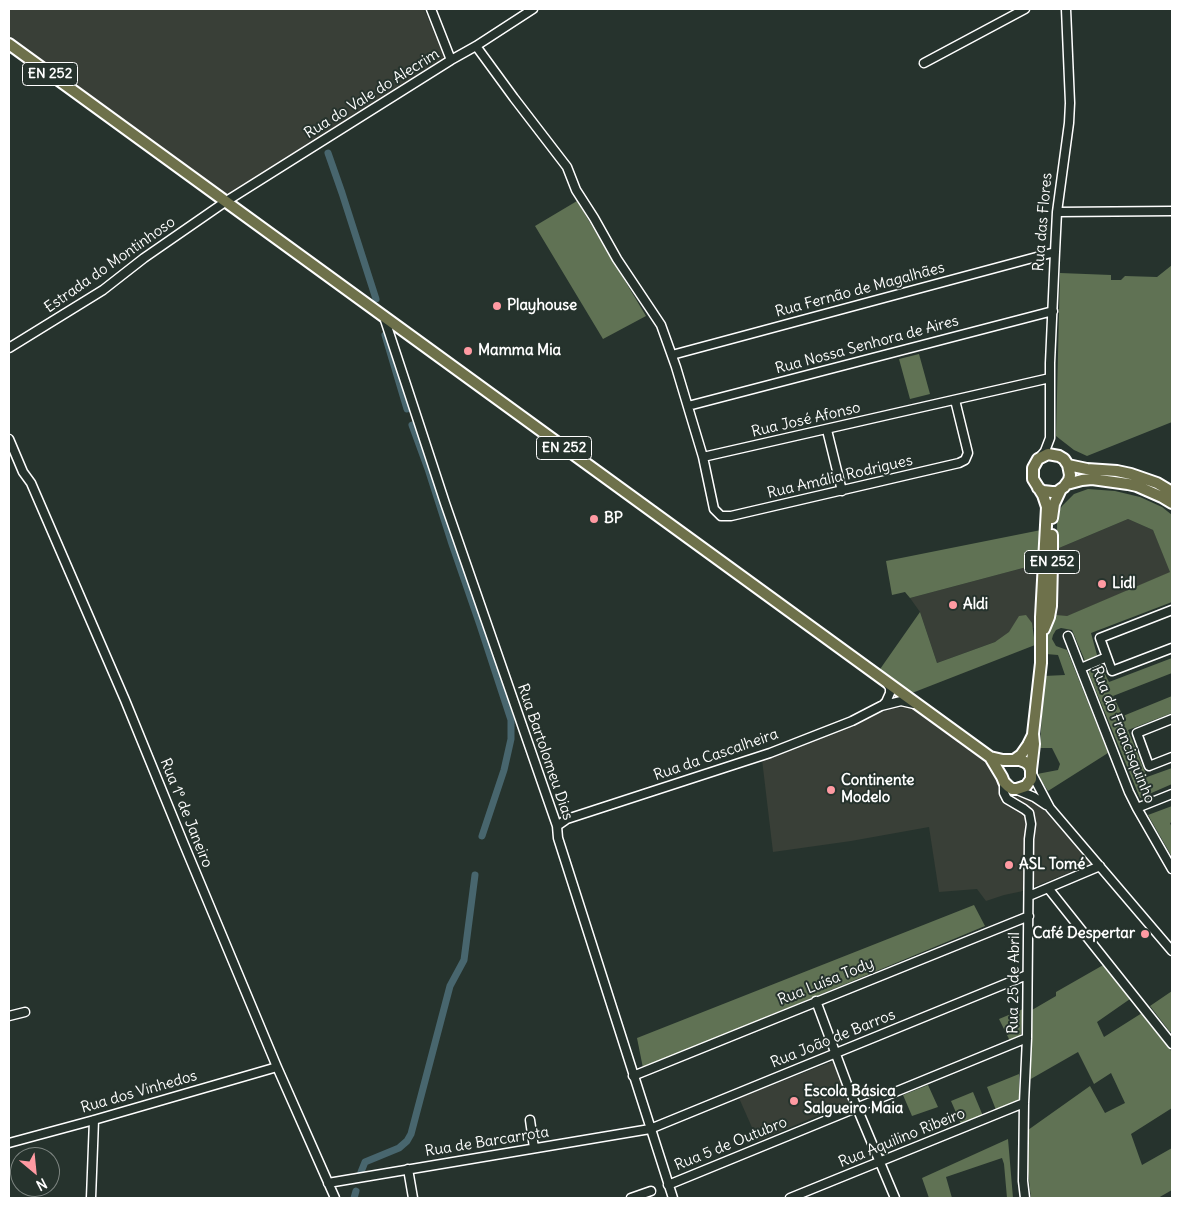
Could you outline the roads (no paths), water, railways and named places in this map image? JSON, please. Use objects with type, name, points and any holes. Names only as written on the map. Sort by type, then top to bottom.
[{"type":"main road","name":"EN 252","points":[[9,44],[990,758],[1003,779],[1012,789]]},
{"type":"main road","points":[[1038,459],[1048,454],[1059,456],[1068,464],[1087,469],[1131,474],[1157,483],[1172,492]]},
{"type":"main road","name":"EN 252","points":[[1034,734],[1041,663],[1046,507],[1045,499],[1035,484],[1032,474],[1038,459]]},
{"type":"main road","name":"EN 252","points":[[1042,634],[1051,608],[1052,512],[1055,501],[1070,475],[1068,464]]},
{"type":"main road","points":[[1038,488],[1052,492],[1082,480],[1092,479],[1137,486],[1162,496],[1172,503]]},
{"type":"main road","points":[[1003,779],[1003,770],[1006,764],[1021,755],[1034,734]]},
{"type":"main road","points":[[1012,789],[1026,786],[1029,783],[1034,734]]},
{"type":"main road","points":[[990,758],[1020,760],[1029,765],[1031,772]]},
{"type":"street","points":[[431,9],[451,60]]},
{"type":"street","name":"Rua do Vale do Alecrim","points":[[225,202],[533,9]]},
{"type":"street","points":[[924,63],[1025,9]]},
{"type":"street","name":"Rua das Flores","points":[[1050,438],[1054,252],[1070,103],[1066,9]]},
{"type":"street","points":[[476,46],[567,167],[576,190],[617,259],[661,325],[703,457]]},
{"type":"street","name":"Estrada do Montinhoso","points":[[9,348],[103,290],[144,258],[225,202]]},
{"type":"street","points":[[1057,212],[1172,210]]},
{"type":"street","name":"Rua Fernão de Magalhães","points":[[672,355],[1054,252]]},
{"type":"street","name":"Rua Nossa Senhora de Aires","points":[[688,406],[1053,310]]},
{"type":"street","name":"Rua Bartolomeu Dias","points":[[384,317],[448,513],[557,826],[558,838],[673,1198]]},
{"type":"street","name":"Rua José Afonso","points":[[703,457],[1050,378]]},
{"type":"street","name":"Rua Amália Rodrigues","points":[[703,457],[714,509],[721,516],[732,516],[959,463],[965,460],[968,453],[955,400]]},
{"type":"street","points":[[827,430],[842,491]]},
{"type":"street","points":[[1050,438],[1059,456]]},
{"type":"street","points":[[1038,459],[1045,451],[1050,438]]},
{"type":"street","name":"Rua 1º de Janeiro","points":[[9,439],[23,472],[31,483],[121,691],[277,1066],[335,1198]]},
{"type":"street","points":[[1172,610],[1100,638],[1112,671],[1172,648]]},
{"type":"street","name":"Rua do Francisquinho","points":[[1068,636],[1126,784],[1137,808],[1172,869]]},
{"type":"street","points":[[1081,668],[1107,656]]},
{"type":"street","points":[[881,706],[886,702],[890,694],[887,683]]},
{"type":"street","name":"Rua da Cascalheira","points":[[557,826],[567,819],[770,753],[852,721],[881,706],[901,701],[916,704]]},
{"type":"street","points":[[1172,719],[1136,733],[1149,766],[1172,757]]},
{"type":"street","name":"EN 252","points":[[1031,772],[1050,808],[1172,951]]},
{"type":"street","name":"Rua 25 de Abril","points":[[1003,779],[1004,793],[1007,799],[1024,808],[1031,818],[1024,1103],[1025,1198]]},
{"type":"street","name":"EN 252","points":[[1012,789],[1034,797],[1050,808]]},
{"type":"street","points":[[1137,808],[1172,794]]},
{"type":"street","points":[[1029,896],[1100,866]]},
{"type":"street","points":[[1048,888],[1172,1044]]},
{"type":"street","name":"Rua Luísa Tody","points":[[633,1076],[1029,916]]},
{"type":"street","name":"Rua João de Barros","points":[[650,1128],[1027,976]]},
{"type":"street","points":[[816,1001],[835,1053],[895,1198]]},
{"type":"street","points":[[9,1016],[25,1012]]},
{"type":"street","name":"Rua 5 de Outubro","points":[[668,1185],[1027,1038]]},
{"type":"street","name":"Rua dos Vinhedos","points":[[9,1143],[277,1066]]},
{"type":"street","name":"Rua Aquilino Ribeiro","points":[[790,1198],[1024,1103]]},
{"type":"street","points":[[91,1198],[94,1120]]},
{"type":"street","points":[[530,1120],[534,1148]]},
{"type":"street","name":"Rua de Barcarrota","points":[[328,1183],[650,1128]]},
{"type":"street","points":[[408,1169],[413,1198]]},
{"type":"street","points":[[631,1198],[651,1191]]},
{"type":"waterway","points":[[328,153],[376,299]]},
{"type":"waterway","points":[[385,335],[407,409]]},
{"type":"waterway","points":[[412,425],[511,720],[511,739],[504,770],[482,836]]},
{"type":"waterway","points":[[361,1172],[365,1162],[399,1148],[407,1141],[411,1134],[450,986],[464,960],[475,875]]},
{"type":"waterway","points":[[354,1198],[356,1191]]},
{"type":"place","name":"Playhouse","points":[[497,306]]},
{"type":"place","name":"Mamma Mia","points":[[468,351]]},
{"type":"place","name":"BP","points":[[594,519]]},
{"type":"place","name":"Lidl","points":[[1102,584]]},
{"type":"place","name":"Aldi","points":[[953,605]]},
{"type":"place","name":"Continente Modelo","points":[[831,790]]},
{"type":"place","name":"ASL Tomé","points":[[1009,865]]},
{"type":"place","name":"Café Despertar","points":[[1145,934]]},
{"type":"place","name":"Escola Básica Salgueiro Maia","points":[[794,1101]]}]
